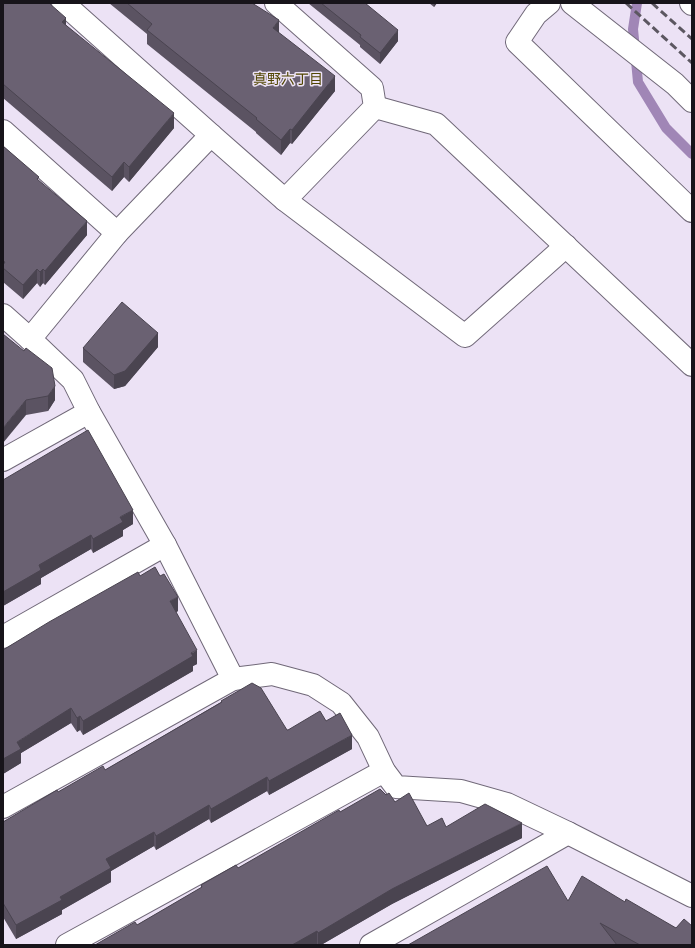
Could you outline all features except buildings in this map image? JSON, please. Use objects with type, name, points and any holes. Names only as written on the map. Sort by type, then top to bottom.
[{"type":"street","points":[[63,3],[285,200],[465,336],[566,246]]},
{"type":"street","points":[[276,3],[372,88],[375,107]]},
{"type":"street","points":[[549,3],[536,14],[518,42],[692,211]]},
{"type":"street","points":[[572,3],[675,84],[692,101]]},
{"type":"street","points":[[285,200],[375,107]]},
{"type":"street","points":[[375,107],[436,124],[692,365]]},
{"type":"street","points":[[3,131],[117,233]]},
{"type":"street","points":[[30,339],[117,233],[211,135]]},
{"type":"street","points":[[3,315],[73,380],[89,412],[165,545],[233,680]]},
{"type":"street","points":[[3,460],[89,412]]},
{"type":"street","points":[[3,637],[165,545]]},
{"type":"street","points":[[3,806],[233,680],[272,674],[313,685],[341,703],[368,737],[384,771],[396,787],[461,791],[507,804],[692,896]]},
{"type":"street","points":[[67,945],[384,771]]},
{"type":"street","points":[[371,945],[568,833]]},
{"type":"waterway","points":[[637,3],[633,29],[638,82],[666,128],[692,154]]},
{"type":"railway","points":[[626,3],[692,63]]},
{"type":"railway","points":[[652,3],[692,39]]},
{"type":"district","name":"真野六丁目","points":[[288,78]]}]
